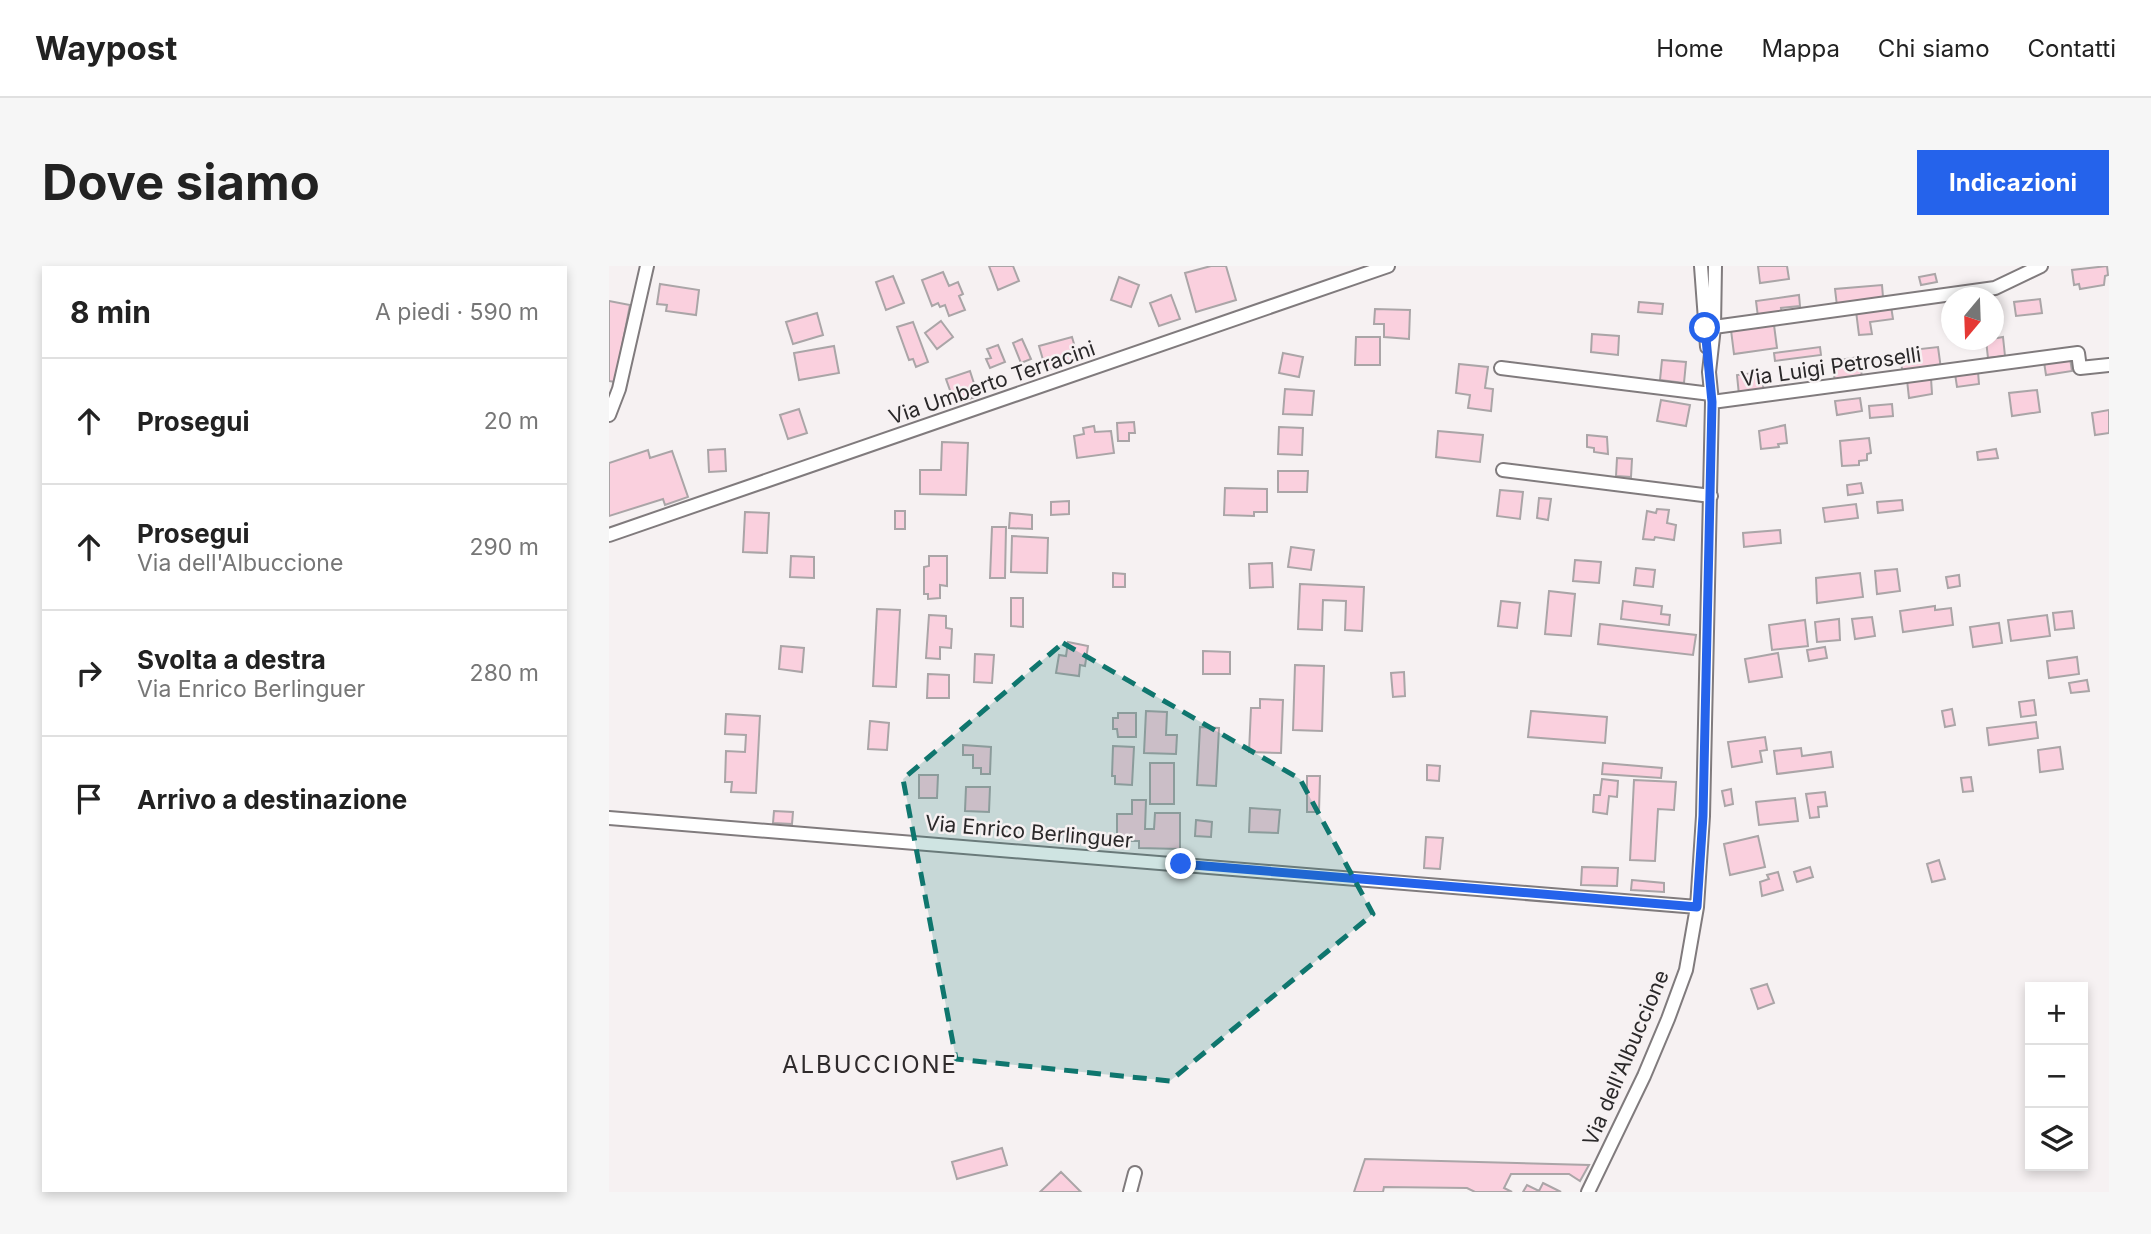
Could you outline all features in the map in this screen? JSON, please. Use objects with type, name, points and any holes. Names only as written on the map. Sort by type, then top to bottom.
[{"type":"street","points":[[609,415],[619,389],[647,266]]},
{"type":"street","name":"Via Umberto Terracini","points":[[609,535],[1388,266]]},
{"type":"street","points":[[1702,266],[1709,372]]},
{"type":"street","name":"Via dell'Albuccione","points":[[1588,1192],[1644,1076],[1668,1019],[1686,970],[1697,907],[1703,816],[1712,398],[1709,372],[1714,327],[1715,266]]},
{"type":"street","points":[[1714,327],[1996,288],[2041,266]]},
{"type":"street","name":"Via Luigi Petroselli","points":[[1712,398],[2078,353],[2080,368],[2109,365]]},
{"type":"street","points":[[1501,368],[1712,398]]},
{"type":"street","points":[[1503,470],[1710,496]]},
{"type":"street","name":"Via Enrico Berlinguer","points":[[609,818],[1697,907]]},
{"type":"street","points":[[1130,1192],[1135,1173]]},
{"type":"highlighted area","points":[[1063,643],[1300,779],[1373,914],[1170,1081],[956,1059],[903,779]]},
{"type":"building","points":[[989,266],[1013,266],[1019,281],[998,290]]},
{"type":"building","points":[[1211,266],[1226,266],[1236,300],[1196,312],[1185,273]]},
{"type":"building","points":[[1758,266],[1787,266],[1789,279],[1760,283]]},
{"type":"building","points":[[2107,266],[2108,275],[2105,276],[2104,285],[2080,289],[2079,284],[2074,285],[2072,270]]},
{"type":"building","points":[[943,272],[949,286],[958,282],[963,294],[959,296],[965,310],[949,316],[945,305],[940,307],[938,303],[932,306],[922,280]]},
{"type":"building","points":[[1935,274],[1937,282],[1921,285],[1919,277]]},
{"type":"building","points":[[893,276],[904,303],[886,310],[876,282]]},
{"type":"building","points":[[1119,277],[1139,285],[1131,307],[1111,300]]},
{"type":"building","points":[[660,284],[699,290],[696,315],[666,311],[667,305],[657,304]]},
{"type":"building","points":[[1882,285],[1883,297],[1870,299],[1871,303],[1837,306],[1835,289]]},
{"type":"building","points":[[1171,295],[1180,319],[1159,326],[1150,303]]},
{"type":"building","points":[[1799,295],[1800,306],[1781,308],[1782,314],[1758,317],[1756,301]]},
{"type":"building","points":[[2040,299],[2042,313],[2016,316],[2014,302]]},
{"type":"building","points":[[609,301],[630,305],[615,382],[609,381]]},
{"type":"building","points":[[1639,302],[1663,304],[1662,314],[1638,312]]},
{"type":"building","points":[[1891,306],[1893,319],[1870,322],[1872,334],[1859,335],[1856,311]]},
{"type":"building","points":[[1375,309],[1410,310],[1409,339],[1384,337],[1384,324],[1374,324]]},
{"type":"building","points":[[817,313],[823,335],[793,344],[786,322]]},
{"type":"building","points":[[941,321],[953,337],[937,349],[925,333]]},
{"type":"building","points":[[913,322],[928,362],[916,367],[913,359],[909,360],[897,327]]},
{"type":"building","points":[[1774,325],[1777,348],[1734,354],[1731,330]]},
{"type":"building","points":[[1592,334],[1619,336],[1618,355],[1591,352]]},
{"type":"building","points":[[1072,337],[1079,361],[1046,370],[1039,346]]},
{"type":"building","points":[[1356,337],[1380,337],[1380,365],[1355,365]]},
{"type":"building","points":[[1022,339],[1031,359],[1021,363],[1013,343]]},
{"type":"building","points":[[998,345],[1005,362],[990,368],[986,359],[991,358],[987,349]]},
{"type":"building","points":[[834,346],[839,373],[799,380],[794,353]]},
{"type":"building","points":[[2004,346],[2005,356],[1988,358],[1987,350],[2004,350]]},
{"type":"building","points":[[1820,347],[1821,355],[1775,361],[1774,353]]},
{"type":"building","points":[[1938,347],[1941,369],[1903,374],[1901,363],[1920,360],[1919,354],[1912,355],[1911,350]]},
{"type":"building","points":[[1283,353],[1303,357],[1299,377],[1279,373]]},
{"type":"building","points":[[1860,357],[1862,379],[1835,382],[1832,361]]},
{"type":"building","points":[[2070,358],[2072,371],[2046,375],[2044,362]]},
{"type":"building","points":[[1662,360],[1686,362],[1684,383],[1660,380]]},
{"type":"building","points":[[1459,364],[1488,367],[1485,388],[1493,389],[1491,411],[1468,408],[1470,395],[1456,393]]},
{"type":"building","points":[[970,371],[978,396],[955,404],[946,379]]},
{"type":"building","points":[[1761,372],[1764,392],[1739,395],[1737,375]]},
{"type":"building","points":[[1978,372],[1979,384],[1957,387],[1955,374]]},
{"type":"building","points":[[1931,378],[1932,394],[1909,398],[1907,380]]},
{"type":"building","points":[[1285,389],[1314,391],[1312,415],[1283,414]]},
{"type":"building","points":[[2037,390],[2040,412],[2012,416],[2009,393]]},
{"type":"building","points":[[1860,398],[1862,411],[1837,415],[1835,401]]},
{"type":"building","points":[[1661,400],[1690,405],[1686,426],[1657,421]]},
{"type":"building","points":[[1892,404],[1893,416],[1870,418],[1869,406]]},
{"type":"building","points":[[799,409],[807,433],[788,439],[780,415]]},
{"type":"building","points":[[2109,410],[2109,433],[2095,435],[2092,413]]},
{"type":"building","points":[[1134,422],[1135,433],[1129,433],[1129,441],[1118,441],[1117,423]]},
{"type":"building","points":[[1785,425],[1787,443],[1761,449],[1759,431]]},
{"type":"building","points":[[1094,426],[1095,432],[1111,431],[1114,453],[1077,458],[1074,436],[1084,434],[1083,428]]},
{"type":"building","points":[[1279,427],[1303,428],[1302,455],[1278,454]]},
{"type":"building","points":[[1438,431],[1483,435],[1480,462],[1436,457]]},
{"type":"building","points":[[1587,435],[1607,437],[1608,454],[1594,452],[1594,448],[1587,447]]},
{"type":"building","points":[[1869,438],[1871,453],[1867,454],[1867,460],[1859,461],[1859,465],[1842,466],[1840,441]]},
{"type":"building","points":[[942,442],[968,443],[966,495],[920,494],[920,470],[941,470]]},
{"type":"building","points":[[725,449],[726,471],[709,472],[708,450]]},
{"type":"building","points":[[1996,449],[1998,458],[1978,460],[1977,452]]},
{"type":"building","points":[[648,450],[650,458],[672,451],[688,497],[665,505],[663,499],[609,516],[609,463]]},
{"type":"building","points":[[1617,458],[1632,459],[1631,477],[1616,476]]},
{"type":"building","points":[[1278,471],[1308,471],[1307,492],[1278,492]]},
{"type":"building","points":[[1861,483],[1863,493],[1848,495],[1847,485]]},
{"type":"building","points":[[1225,488],[1267,489],[1267,512],[1254,512],[1254,516],[1224,515]]},
{"type":"building","points":[[1500,490],[1523,492],[1520,519],[1497,516]]},
{"type":"building","points":[[1539,498],[1551,499],[1548,520],[1537,518]]},
{"type":"building","points":[[1902,500],[1903,510],[1878,513],[1877,502]]},
{"type":"building","points":[[1069,501],[1069,514],[1051,515],[1051,502]]},
{"type":"building","points":[[1856,504],[1858,518],[1825,522],[1823,508]]},
{"type":"building","points":[[1657,509],[1669,510],[1667,523],[1676,525],[1674,540],[1655,537],[1654,540],[1643,539],[1647,511],[1656,513]]},
{"type":"building","points":[[895,511],[905,511],[905,529],[895,529]]},
{"type":"building","points":[[745,512],[769,513],[767,553],[743,552]]},
{"type":"building","points":[[1010,513],[1032,515],[1032,529],[1009,528]]},
{"type":"building","points":[[992,527],[1006,527],[1005,578],[990,578]]},
{"type":"building","points":[[1780,530],[1781,543],[1744,547],[1743,533]]},
{"type":"building","points":[[1012,536],[1048,538],[1047,573],[1011,572]]},
{"type":"building","points":[[1291,547],[1314,550],[1311,570],[1288,567]]},
{"type":"building","points":[[791,556],[814,557],[814,578],[790,577]]},
{"type":"building","points":[[929,556],[947,556],[947,586],[940,585],[940,598],[928,599],[928,594],[924,594],[924,567],[929,566]]},
{"type":"building","points":[[1575,560],[1601,562],[1599,583],[1573,581]]},
{"type":"building","points":[[1272,563],[1273,587],[1250,588],[1249,564]]},
{"type":"building","points":[[1636,568],[1655,570],[1653,587],[1634,585]]},
{"type":"building","points":[[1897,569],[1900,591],[1877,594],[1875,571]]},
{"type":"building","points":[[1113,573],[1125,574],[1125,587],[1113,587]]},
{"type":"building","points":[[1860,573],[1863,597],[1817,603],[1816,578]]},
{"type":"building","points":[[1959,575],[1960,586],[1948,588],[1946,577]]},
{"type":"building","points":[[1300,584],[1364,587],[1362,631],[1345,630],[1346,601],[1323,600],[1322,630],[1298,629]]},
{"type":"building","points":[[1549,591],[1575,594],[1571,636],[1545,634]]},
{"type":"building","points":[[1011,598],[1023,598],[1023,627],[1011,626]]},
{"type":"building","points":[[1501,601],[1520,603],[1517,628],[1498,626]]},
{"type":"building","points":[[1623,601],[1662,606],[1661,614],[1670,615],[1669,625],[1621,619]]},
{"type":"building","points":[[1935,606],[1935,610],[1951,608],[1953,625],[1903,632],[1900,611]]},
{"type":"building","points":[[877,609],[900,610],[896,687],[873,686]]},
{"type":"building","points":[[2072,611],[2074,628],[2055,630],[2053,613]]},
{"type":"building","points":[[929,615],[946,616],[946,628],[952,629],[951,648],[940,647],[940,659],[926,658]]},
{"type":"building","points":[[2047,615],[2050,636],[2011,641],[2008,620]]},
{"type":"building","points":[[1872,617],[1875,636],[1855,639],[1852,619]]},
{"type":"building","points":[[1839,619],[1840,640],[1817,642],[1815,622]]},
{"type":"building","points":[[1805,620],[1808,646],[1772,650],[1769,625]]},
{"type":"building","points":[[1999,623],[2002,643],[1973,647],[1970,627]]},
{"type":"building","points":[[1600,624],[1696,635],[1693,655],[1598,644]]},
{"type":"building","points":[[1068,642],[1088,646],[1085,666],[1080,665],[1079,676],[1056,673],[1059,655],[1066,656]]},
{"type":"building","points":[[781,646],[804,648],[802,672],[779,669]]},
{"type":"building","points":[[1825,647],[1827,658],[1809,661],[1807,650]]},
{"type":"building","points":[[1203,651],[1230,652],[1230,674],[1203,674]]},
{"type":"building","points":[[1778,653],[1782,677],[1749,682],[1745,659]]},
{"type":"building","points":[[975,654],[994,655],[992,683],[974,682]]},
{"type":"building","points":[[2077,657],[2079,674],[2049,678],[2047,661]]},
{"type":"building","points":[[1295,665],[1324,666],[1322,731],[1293,730]]},
{"type":"building","points":[[1404,672],[1405,696],[1393,697],[1391,673]]},
{"type":"building","points":[[928,674],[949,675],[949,698],[927,698]]},
{"type":"building","points":[[2087,680],[2089,691],[2071,693],[2069,683]]},
{"type":"building","points":[[1260,699],[1283,700],[1281,753],[1249,752],[1251,708],[1260,708]]},
{"type":"building","points":[[2034,700],[2036,715],[2021,717],[2019,702]]},
{"type":"building","points":[[1952,709],[1955,725],[1945,727],[1942,711]]},
{"type":"building","points":[[1146,711],[1167,712],[1166,735],[1177,735],[1176,754],[1144,753]]},
{"type":"building","points":[[1531,711],[1607,717],[1605,743],[1528,737]]},
{"type":"building","points":[[1118,713],[1136,713],[1136,737],[1118,737],[1117,729],[1113,729],[1113,718],[1118,718]]},
{"type":"building","points":[[726,714],[760,716],[756,793],[731,792],[732,782],[725,782],[726,751],[745,752],[746,735],[725,734]]},
{"type":"building","points":[[870,721],[889,723],[887,750],[868,749]]},
{"type":"building","points":[[2036,722],[2038,738],[1989,745],[1987,728]]},
{"type":"building","points":[[1200,727],[1219,728],[1216,786],[1197,785]]},
{"type":"building","points":[[1765,737],[1767,750],[1760,751],[1762,762],[1732,767],[1728,742]]},
{"type":"building","points":[[963,745],[991,747],[990,774],[981,774],[981,768],[973,768],[973,755],[963,755]]},
{"type":"building","points":[[1113,746],[1134,747],[1132,785],[1115,784],[1115,776],[1112,776]]},
{"type":"building","points":[[2060,747],[2063,769],[2040,772],[2038,750]]},
{"type":"building","points":[[1801,748],[1802,756],[1831,752],[1833,767],[1777,774],[1774,751]]},
{"type":"building","points":[[1150,763],[1174,763],[1174,804],[1150,804]]},
{"type":"building","points":[[1603,763],[1662,768],[1661,778],[1602,774]]},
{"type":"building","points":[[1427,765],[1440,766],[1439,781],[1427,780]]},
{"type":"building","points":[[919,775],[938,775],[937,798],[919,798]]},
{"type":"building","points":[[1307,776],[1320,776],[1319,812],[1307,812]]},
{"type":"building","points":[[1971,777],[1973,791],[1963,792],[1961,778]]},
{"type":"building","points":[[1602,779],[1618,781],[1617,797],[1609,796],[1607,814],[1593,812],[1594,795],[1600,795]]},
{"type":"building","points":[[1634,780],[1676,782],[1674,810],[1658,809],[1655,861],[1630,860]]},
{"type":"building","points":[[966,787],[990,787],[989,812],[965,811]]},
{"type":"building","points":[[1731,789],[1733,804],[1725,806],[1722,791]]},
{"type":"building","points":[[1825,792],[1827,806],[1818,807],[1819,817],[1810,818],[1806,794]]},
{"type":"building","points":[[1795,798],[1798,821],[1759,825],[1756,802]]},
{"type":"building","points":[[1132,800],[1146,800],[1145,829],[1154,829],[1155,813],[1180,813],[1180,849],[1139,848],[1139,841],[1117,841],[1117,814],[1132,814]]},
{"type":"building","points":[[1250,808],[1280,810],[1278,833],[1249,832]]},
{"type":"building","points":[[774,811],[793,812],[792,824],[773,823]]},
{"type":"building","points":[[1196,820],[1212,822],[1211,837],[1195,836]]},
{"type":"building","points":[[1758,836],[1765,867],[1730,875],[1724,844]]},
{"type":"building","points":[[1426,837],[1443,838],[1440,869],[1424,868]]},
{"type":"building","points":[[1939,860],[1945,879],[1932,882],[1927,864]]},
{"type":"building","points":[[1582,867],[1618,868],[1617,886],[1581,885]]},
{"type":"building","points":[[1810,867],[1813,877],[1797,882],[1794,872]]},
{"type":"building","points":[[1778,872],[1783,890],[1762,896],[1760,882],[1769,879],[1767,875]]},
{"type":"building","points":[[1632,880],[1664,883],[1664,892],[1631,890]]},
{"type":"building","points":[[1767,984],[1774,1003],[1758,1009],[1751,989]]},
{"type":"building","points":[[1002,1148],[1007,1165],[957,1179],[952,1162]]},
{"type":"building","points":[[1365,1159],[1589,1165],[1580,1181],[1569,1174],[1511,1174],[1504,1188],[1512,1192],[1475,1192],[1467,1188],[1384,1187],[1383,1192],[1354,1192]]},
{"type":"building","points":[[1061,1172],[1081,1192],[1040,1192]]},
{"type":"building","points":[[1543,1183],[1561,1192],[1523,1192],[1527,1185],[1539,1191]]},
{"type":"district","name":"ALBUCCIONE","points":[[870,1065]]},
{"type":"route","points":[[1181,864],[1697,907],[1703,816],[1712,402],[1705,328]]}]
